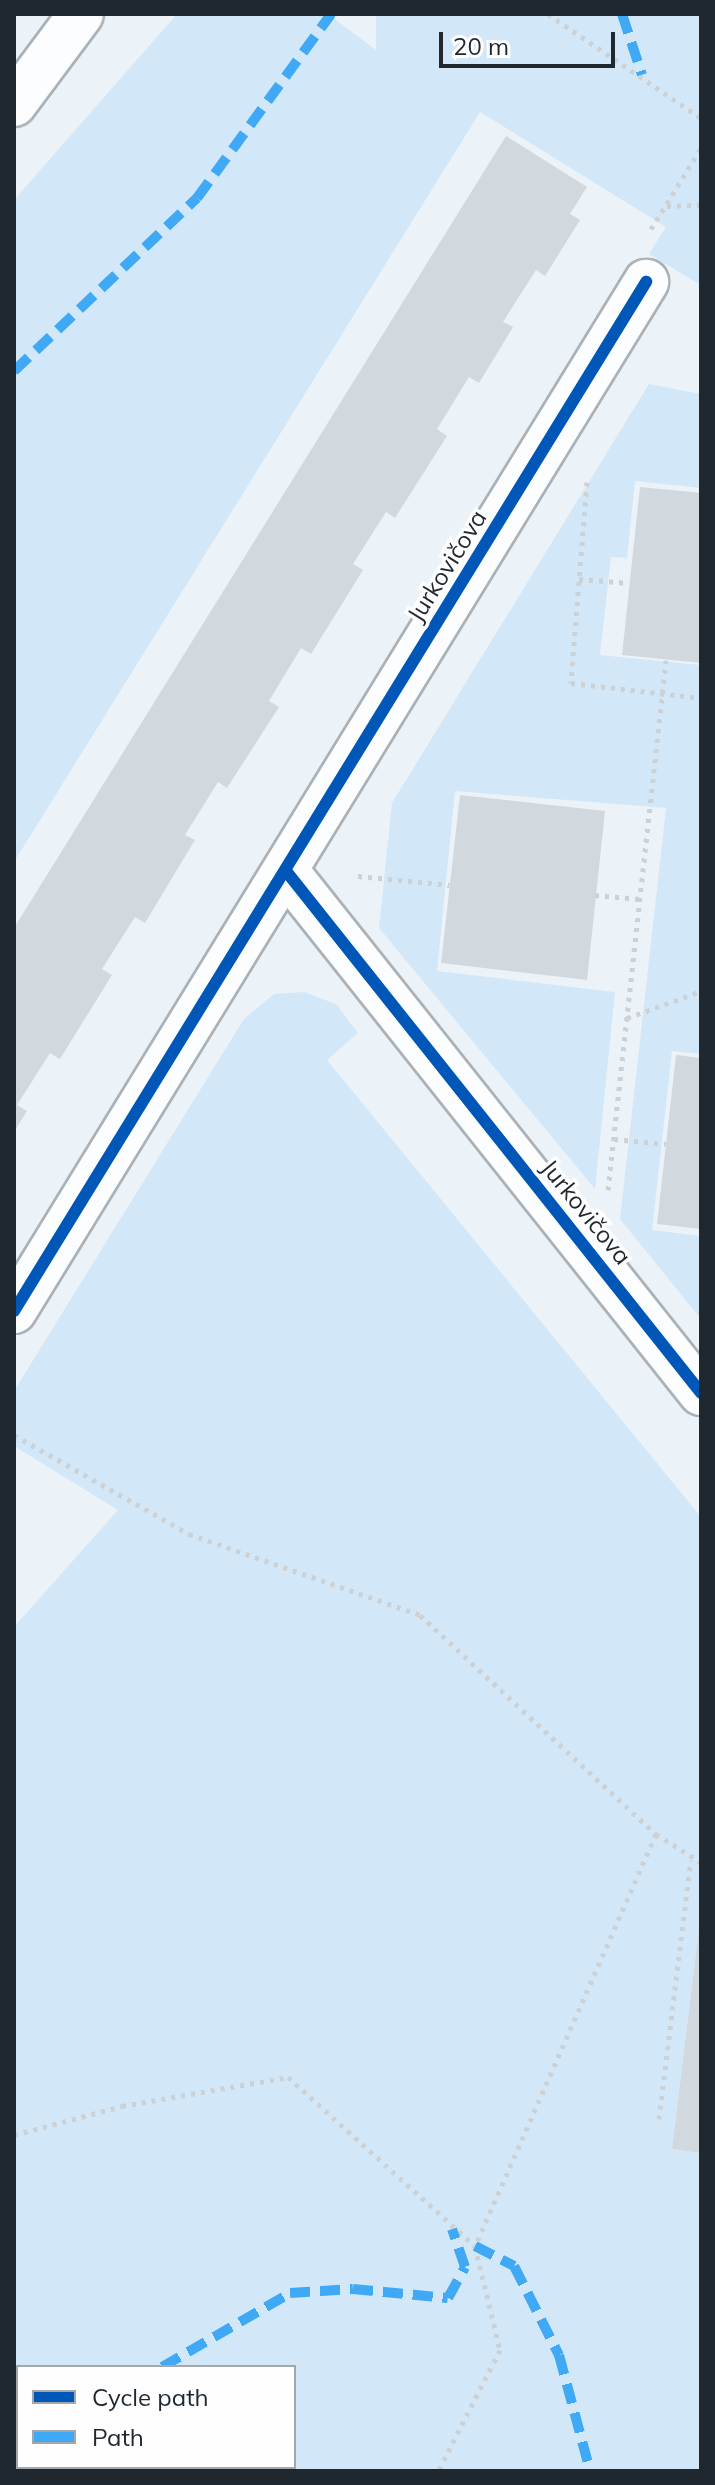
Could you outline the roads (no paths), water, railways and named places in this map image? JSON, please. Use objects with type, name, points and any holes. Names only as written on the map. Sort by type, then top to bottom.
[{"type":"street","points":[[14,104],[81,14]]},
{"type":"street","name":"Jurkovičova","points":[[14,1311],[286,871],[643,264]]},
{"type":"street","name":"Jurkovičova","points":[[286,871],[701,1393]]}]
